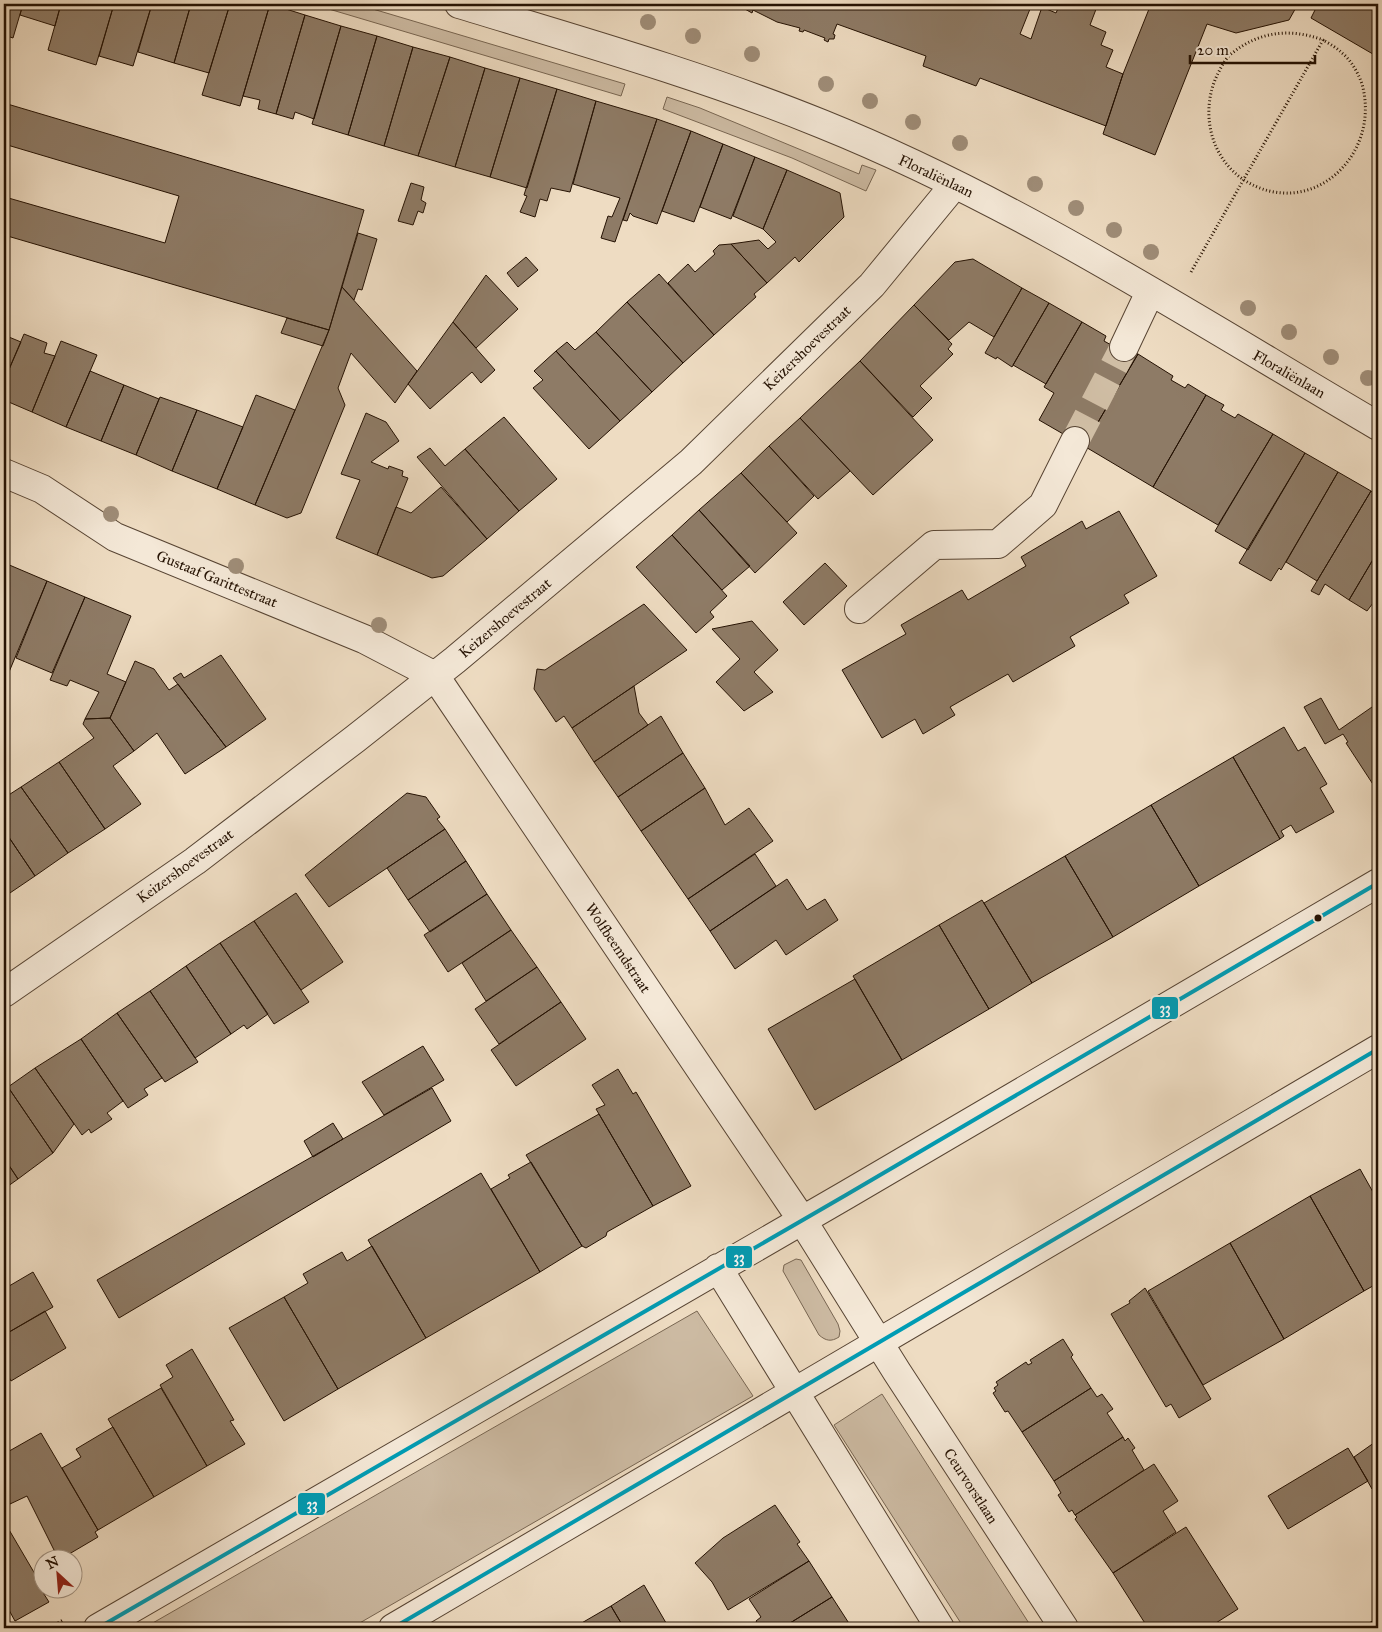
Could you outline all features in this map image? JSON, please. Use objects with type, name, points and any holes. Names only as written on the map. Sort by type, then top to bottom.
[{"type":"street","name":"Floraliënlaan","points":[[459,4],[686,73],[823,124],[955,184],[1020,217],[1378,426]]},
{"type":"street","name":"Keizershoevestraat","points":[[4,993],[195,861],[435,676],[691,462],[872,285],[955,184]]},
{"type":"street","points":[[1124,347],[1161,299]]},
{"type":"street","points":[[859,609],[934,545],[998,544],[1042,505],[1075,441]]},
{"type":"street","name":"Gustaaf Garittestraat","points":[[4,473],[42,489],[115,537],[364,639],[435,676]]},
{"type":"street","name":"Wolfbeemdstraat","points":[[435,676],[802,1220],[880,1344]]},
{"type":"street","points":[[98,1628],[802,1220],[1378,883]]},
{"type":"street","points":[[393,1628],[880,1344],[1254,1120],[1378,1049]]},
{"type":"street","points":[[718,1268],[940,1628]]},
{"type":"street","name":"Ceurvorstlaan","points":[[880,1344],[1064,1628]]},
{"type":"path","points":[[1289,32],[1306,34],[1323,40],[1344,54],[1358,73],[1368,99],[1368,126],[1358,153],[1347,167],[1330,181],[1309,190],[1287,193],[1264,189],[1244,180],[1224,161],[1212,138],[1208,116],[1210,93],[1218,73],[1230,55],[1250,42],[1268,34],[1289,32]]},
{"type":"path","points":[[1161,299],[1244,180],[1323,40]]},
{"type":"shaded area","points":[[312,4],[356,4],[625,84],[621,96]]},
{"type":"shaded area","points":[[667,97],[700,108],[859,174],[862,165],[876,170],[866,191],[792,158],[663,109]]},
{"type":"shaded area","points":[[796,1259],[801,1260],[838,1324],[840,1331],[839,1337],[836,1339],[824,1339],[819,1335],[783,1271],[784,1265]]},
{"type":"shaded area","points":[[697,1311],[753,1396],[351,1628],[144,1628]]},
{"type":"shaded area","points":[[882,1394],[1032,1628],[964,1628],[834,1425]]},
{"type":"building","points":[[4,4],[23,4],[13,38],[4,35]]},
{"type":"building","points":[[23,4],[61,4],[55,26],[20,15]]},
{"type":"building","points":[[61,4],[114,4],[96,65],[48,50]]},
{"type":"building","points":[[114,4],[152,4],[133,66],[99,56]]},
{"type":"building","points":[[152,4],[191,4],[174,63],[138,52]]},
{"type":"building","points":[[191,4],[230,4],[209,73],[174,63]]},
{"type":"building","points":[[230,4],[270,4],[240,106],[202,95]]},
{"type":"building","points":[[270,4],[305,15],[276,114],[258,109],[260,100],[243,96]]},
{"type":"building","points":[[736,4],[1032,4],[1020,34],[1031,39],[1042,7],[1056,13],[1060,4],[1098,4],[1090,25],[1106,32],[1101,45],[1113,50],[1106,67],[1123,74],[1106,126],[980,78],[976,86],[923,66],[926,56],[837,24],[833,34],[835,35],[834,39],[829,39],[828,42],[824,40],[825,38],[804,30],[803,32],[799,31],[800,28],[777,22],[753,10],[752,13]]},
{"type":"building","points":[[1151,4],[1298,4],[1289,20],[1236,33],[1207,24],[1155,155],[1103,134],[1123,74]]},
{"type":"building","points":[[1318,4],[1378,4],[1378,57],[1311,18]]},
{"type":"building","points":[[305,15],[341,26],[314,119],[295,112],[293,119],[276,114]]},
{"type":"building","points":[[341,26],[377,36],[348,135],[312,124]]},
{"type":"building","points":[[377,36],[413,47],[384,146],[348,135]]},
{"type":"building","points":[[413,47],[450,57],[418,156],[384,146]]},
{"type":"building","points":[[450,57],[485,68],[455,167],[418,156]]},
{"type":"building","points":[[485,68],[520,78],[490,177],[455,167]]},
{"type":"building","points":[[520,78],[557,89],[527,188],[490,177]]},
{"type":"building","points":[[557,89],[596,101],[570,192],[551,188],[547,201],[540,199],[535,217],[520,212],[527,196],[524,195]]},
{"type":"building","points":[[596,101],[657,119],[615,242],[601,238],[608,216],[612,217],[620,198],[573,184]]},
{"type":"building","points":[[4,103],[364,210],[329,330],[4,235],[5,197],[165,243],[179,196],[4,144],[6,136],[4,136]]},
{"type":"building","points":[[657,119],[691,131],[657,224],[633,216],[630,213],[627,221],[623,220]]},
{"type":"building","points":[[691,131],[723,144],[694,222],[662,211]]},
{"type":"building","points":[[723,144],[755,157],[731,219],[700,207]]},
{"type":"building","points":[[755,157],[787,170],[763,229],[733,216]]},
{"type":"building","points":[[787,170],[840,193],[844,217],[799,262],[795,257],[767,283],[731,244],[759,240],[768,249],[776,242],[763,229]]},
{"type":"building","points":[[411,183],[424,187],[421,200],[426,203],[423,213],[418,211],[413,225],[398,221]]},
{"type":"building","points":[[358,233],[377,239],[362,290],[358,289],[354,300],[342,287]]},
{"type":"building","points":[[731,244],[767,283],[754,294],[756,297],[714,335],[668,283],[688,264],[695,272],[715,254],[713,251],[719,245]]},
{"type":"building","points":[[526,257],[538,270],[518,287],[507,273]]},
{"type":"building","points":[[973,259],[1022,288],[994,337],[969,322],[949,340],[914,305],[955,262]]},
{"type":"building","points":[[659,274],[714,335],[683,363],[627,302]]},
{"type":"building","points":[[486,275],[518,309],[476,348],[453,322]]},
{"type":"building","points":[[342,287],[417,371],[395,403],[351,353],[338,388],[345,405],[301,513],[287,518],[255,505],[329,330]]},
{"type":"building","points":[[1022,288],[1049,303],[1012,367],[997,357],[996,359],[985,353]]},
{"type":"building","points":[[627,302],[683,363],[652,392],[596,332]]},
{"type":"building","points":[[1049,303],[1082,322],[1046,384],[1013,365]]},
{"type":"building","points":[[914,305],[952,344],[948,349],[953,354],[920,386],[932,398],[913,417],[860,361]]},
{"type":"building","points":[[287,318],[329,330],[323,346],[281,333]]},
{"type":"building","points":[[453,322],[495,370],[481,383],[472,372],[430,409],[408,384]]},
{"type":"building","points":[[1082,322],[1106,336],[1104,341],[1113,346],[1115,342],[1138,354],[1084,446],[1039,420],[1054,393],[1044,387]]},
{"type":"building","points":[[596,332],[652,392],[620,421],[556,351],[567,342],[575,350]]},
{"type":"building","points":[[24,334],[47,343],[44,353],[55,356],[32,412],[4,400],[4,381]]},
{"type":"building","points":[[4,335],[21,342],[4,381]]},
{"type":"building","points":[[61,341],[97,355],[66,427],[32,412]]},
{"type":"building","points":[[556,351],[620,421],[589,449],[533,388],[543,380],[534,371]]},
{"type":"building","points":[[1138,354],[1173,376],[1171,380],[1185,388],[1188,384],[1206,395],[1153,487],[1084,446]]},
{"type":"building","points":[[860,361],[933,440],[873,495],[800,418]]},
{"type":"building","points":[[90,371],[124,385],[101,441],[66,427]]},
{"type":"building","points":[[124,385],[159,399],[136,455],[101,441]]},
{"type":"building","points":[[256,395],[295,410],[255,505],[217,489]]},
{"type":"building","points":[[1206,395],[1224,405],[1221,410],[1235,418],[1238,414],[1273,434],[1218,525],[1153,487]]},
{"type":"building","points":[[160,397],[197,410],[172,471],[136,455]]},
{"type":"building","points":[[197,410],[243,427],[217,489],[172,471]]},
{"type":"building","points":[[366,413],[386,422],[399,441],[371,462],[388,469],[389,466],[403,471],[402,476],[408,478],[377,555],[336,538],[360,480],[341,474]]},
{"type":"building","points":[[504,417],[557,479],[519,511],[465,449]]},
{"type":"building","points":[[800,418],[850,471],[818,499],[769,446]]},
{"type":"building","points":[[1273,434],[1305,453],[1248,550],[1215,531]]},
{"type":"building","points":[[769,446],[814,496],[787,522],[741,473]]},
{"type":"building","points":[[430,448],[445,466],[465,449],[519,511],[487,539],[417,457]]},
{"type":"building","points":[[1305,453],[1338,472],[1281,570],[1279,568],[1271,581],[1239,563]]},
{"type":"building","points":[[1338,472],[1371,491],[1317,581],[1286,562]]},
{"type":"building","points":[[741,473],[797,533],[755,573],[699,510]]},
{"type":"building","points":[[441,487],[487,539],[443,576],[432,578],[377,555],[396,507],[411,513]]},
{"type":"building","points":[[1371,491],[1378,496],[1378,551],[1349,600],[1325,584],[1319,595],[1311,591]]},
{"type":"building","points":[[699,510],[750,566],[722,590],[672,535]]},
{"type":"building","points":[[1119,511],[1157,576],[1124,595],[1129,603],[1070,637],[1075,646],[1013,682],[1008,674],[950,707],[955,715],[923,734],[915,719],[882,738],[842,670],[906,634],[901,625],[962,590],[968,600],[1026,566],[1021,557],[1082,521],[1086,529]]},
{"type":"building","points":[[672,535],[727,596],[710,612],[714,617],[696,633],[636,567]]},
{"type":"building","points":[[1378,551],[1378,600],[1376,599],[1367,611],[1349,600]]},
{"type":"building","points":[[825,563],[847,586],[804,625],[783,602]]},
{"type":"building","points":[[7,564],[47,581],[9,672],[4,670],[4,571]]},
{"type":"building","points":[[47,581],[85,597],[52,673],[16,658]]},
{"type":"building","points":[[85,597],[131,616],[107,674],[126,682],[110,718],[85,719],[99,692],[70,680],[67,686],[50,680]]},
{"type":"building","points":[[644,604],[687,650],[572,728],[564,716],[556,722],[534,689],[537,669],[545,670]]},
{"type":"building","points":[[752,621],[778,650],[754,672],[773,692],[744,711],[716,682],[740,659],[712,629]]},
{"type":"building","points":[[221,655],[266,719],[226,747],[173,678],[181,673],[184,678]]},
{"type":"building","points":[[135,661],[154,669],[169,690],[178,684],[226,747],[185,774],[157,733],[134,751],[110,718]]},
{"type":"building","points":[[634,686],[639,713],[648,725],[594,762],[572,728]]},
{"type":"building","points":[[1321,698],[1339,730],[1372,707],[1378,715],[1378,792],[1346,743],[1348,742],[1343,734],[1325,744],[1304,707]]},
{"type":"building","points":[[661,716],[683,753],[618,797],[594,762]]},
{"type":"building","points":[[110,718],[134,751],[113,766],[141,804],[105,829],[59,762],[94,738],[83,724],[85,719]]},
{"type":"building","points":[[1284,727],[1298,751],[1305,747],[1327,784],[1320,788],[1334,812],[1296,833],[1291,825],[1281,831],[1284,836],[1280,839],[1233,757]]},
{"type":"building","points":[[683,753],[705,788],[641,831],[618,797]]},
{"type":"building","points":[[1233,757],[1280,839],[1199,886],[1151,805]]},
{"type":"building","points":[[59,762],[105,829],[68,853],[21,787]]},
{"type":"building","points":[[21,787],[68,853],[35,876],[4,830],[4,798]]},
{"type":"building","points":[[705,788],[725,825],[749,808],[773,841],[688,899],[641,831]]},
{"type":"building","points":[[407,793],[426,797],[440,817],[437,819],[445,829],[329,907],[305,875]]},
{"type":"building","points":[[1151,805],[1199,886],[1113,937],[1065,856]]},
{"type":"building","points":[[445,829],[466,861],[408,900],[387,868]]},
{"type":"building","points":[[4,830],[35,876],[4,897]]},
{"type":"building","points":[[755,854],[776,886],[710,931],[688,899]]},
{"type":"building","points":[[1065,856],[1113,937],[1032,983],[984,903]]},
{"type":"building","points":[[466,861],[487,894],[430,932],[408,900]]},
{"type":"building","points":[[787,879],[807,910],[825,899],[838,920],[786,955],[776,940],[735,969],[710,931]]},
{"type":"building","points":[[296,893],[343,962],[301,990],[254,921]]},
{"type":"building","points":[[487,894],[511,930],[448,972],[424,935]]},
{"type":"building","points":[[982,900],[1032,983],[989,1009],[939,925]]},
{"type":"building","points":[[254,921],[309,1002],[274,1024],[220,943]]},
{"type":"building","points":[[939,925],[989,1009],[902,1060],[853,976]]},
{"type":"building","points":[[511,930],[537,967],[486,1001],[462,963]]},
{"type":"building","points":[[220,943],[268,1014],[247,1029],[244,1025],[231,1034],[186,966]]},
{"type":"building","points":[[186,966],[231,1034],[195,1058],[150,991]]},
{"type":"building","points":[[537,967],[561,1002],[499,1044],[475,1009]]},
{"type":"building","points":[[855,979],[902,1060],[815,1110],[768,1029]]},
{"type":"building","points":[[150,991],[198,1062],[165,1082],[117,1013]]},
{"type":"building","points":[[561,1002],[586,1039],[516,1086],[491,1050]]},
{"type":"building","points":[[117,1013],[162,1078],[144,1089],[148,1095],[128,1108],[81,1039]]},
{"type":"building","points":[[81,1039],[123,1101],[107,1113],[112,1119],[91,1133],[89,1129],[82,1135],[35,1068]]},
{"type":"building","points":[[423,1046],[444,1080],[384,1115],[362,1082]]},
{"type":"building","points":[[35,1068],[74,1124],[53,1153],[8,1087]]},
{"type":"building","points":[[618,1069],[633,1094],[636,1092],[691,1186],[653,1206],[596,1109],[605,1105],[592,1085]]},
{"type":"building","points":[[8,1087],[53,1153],[18,1179],[4,1158],[4,1090]]},
{"type":"building","points":[[432,1088],[451,1121],[119,1318],[97,1280]]},
{"type":"building","points":[[599,1114],[653,1206],[607,1232],[606,1236],[586,1248],[582,1246],[526,1155]]},
{"type":"building","points":[[333,1123],[343,1139],[313,1157],[304,1141]]},
{"type":"building","points":[[4,1158],[18,1179],[4,1189]]},
{"type":"building","points":[[531,1162],[582,1246],[540,1272],[491,1189],[510,1178],[508,1175]]},
{"type":"building","points":[[1360,1169],[1378,1201],[1378,1283],[1364,1291],[1310,1196]]},
{"type":"building","points":[[481,1173],[540,1272],[426,1338],[368,1240]]},
{"type":"building","points":[[1310,1196],[1364,1291],[1284,1339],[1230,1243]]},
{"type":"building","points":[[1230,1243],[1284,1339],[1203,1385],[1148,1291]]},
{"type":"building","points":[[372,1246],[426,1338],[338,1389],[284,1297],[308,1283],[303,1274],[342,1252],[347,1261]]},
{"type":"building","points":[[33,1272],[53,1307],[4,1335],[4,1289]]},
{"type":"building","points":[[1145,1288],[1211,1399],[1179,1418],[1171,1404],[1166,1407],[1111,1314],[1130,1303],[1129,1301]]},
{"type":"building","points":[[284,1297],[338,1389],[284,1421],[229,1328]]},
{"type":"building","points":[[45,1311],[66,1348],[11,1381],[4,1368],[4,1335]]},
{"type":"building","points":[[1063,1339],[1073,1355],[1071,1357],[1091,1388],[1022,1432],[1008,1411],[1005,1412],[993,1393],[996,1391],[994,1388],[998,1385],[996,1382],[1026,1362],[1028,1365],[1032,1363],[1030,1360]]},
{"type":"building","points":[[192,1349],[234,1420],[230,1421],[245,1444],[207,1466],[160,1385],[173,1377],[166,1365]]},
{"type":"building","points":[[161,1388],[207,1466],[154,1497],[108,1419]]},
{"type":"building","points":[[1091,1388],[1097,1397],[1102,1394],[1113,1409],[1107,1413],[1123,1437],[1054,1481],[1022,1432]]},
{"type":"building","points":[[113,1427],[154,1497],[98,1530],[62,1468],[81,1457],[76,1449]]},
{"type":"building","points":[[41,1433],[98,1530],[95,1532],[98,1537],[76,1550],[54,1550],[27,1496],[10,1504],[4,1492],[4,1454]]},
{"type":"building","points":[[1123,1437],[1125,1441],[1128,1438],[1135,1448],[1132,1450],[1144,1470],[1075,1515],[1072,1510],[1069,1512],[1058,1495],[1061,1493],[1054,1481]]},
{"type":"building","points":[[1378,1440],[1378,1484],[1372,1489],[1354,1457]]},
{"type":"building","points":[[1348,1448],[1368,1481],[1288,1529],[1268,1496]]},
{"type":"building","points":[[1154,1464],[1178,1501],[1163,1511],[1176,1532],[1113,1573],[1075,1519],[1077,1517],[1075,1515]]},
{"type":"building","points":[[775,1505],[800,1542],[797,1544],[809,1561],[728,1610],[712,1582],[695,1563],[723,1538]]},
{"type":"building","points":[[1186,1527],[1238,1609],[1208,1628],[1148,1628],[1113,1573]]},
{"type":"building","points":[[8,1528],[32,1569],[32,1600],[48,1600],[49,1602],[15,1621],[4,1601],[4,1530]]},
{"type":"building","points":[[809,1561],[832,1597],[782,1628],[760,1628],[756,1621],[761,1617],[749,1599]]},
{"type":"building","points":[[644,1585],[669,1628],[624,1628],[611,1606]]},
{"type":"building","points":[[832,1597],[852,1628],[782,1628]]},
{"type":"building","points":[[611,1606],[624,1628],[573,1628]]},
{"type":"building","points":[[1378,1617],[1378,1628],[1362,1628]]},
{"type":"tunnel","points":[[1075,441],[1124,347]]},
{"type":"transit line","name":"33","points":[[98,1628],[846,1195],[1378,883]]},
{"type":"transit line","name":"33","points":[[393,1628],[1378,1049]]}]
